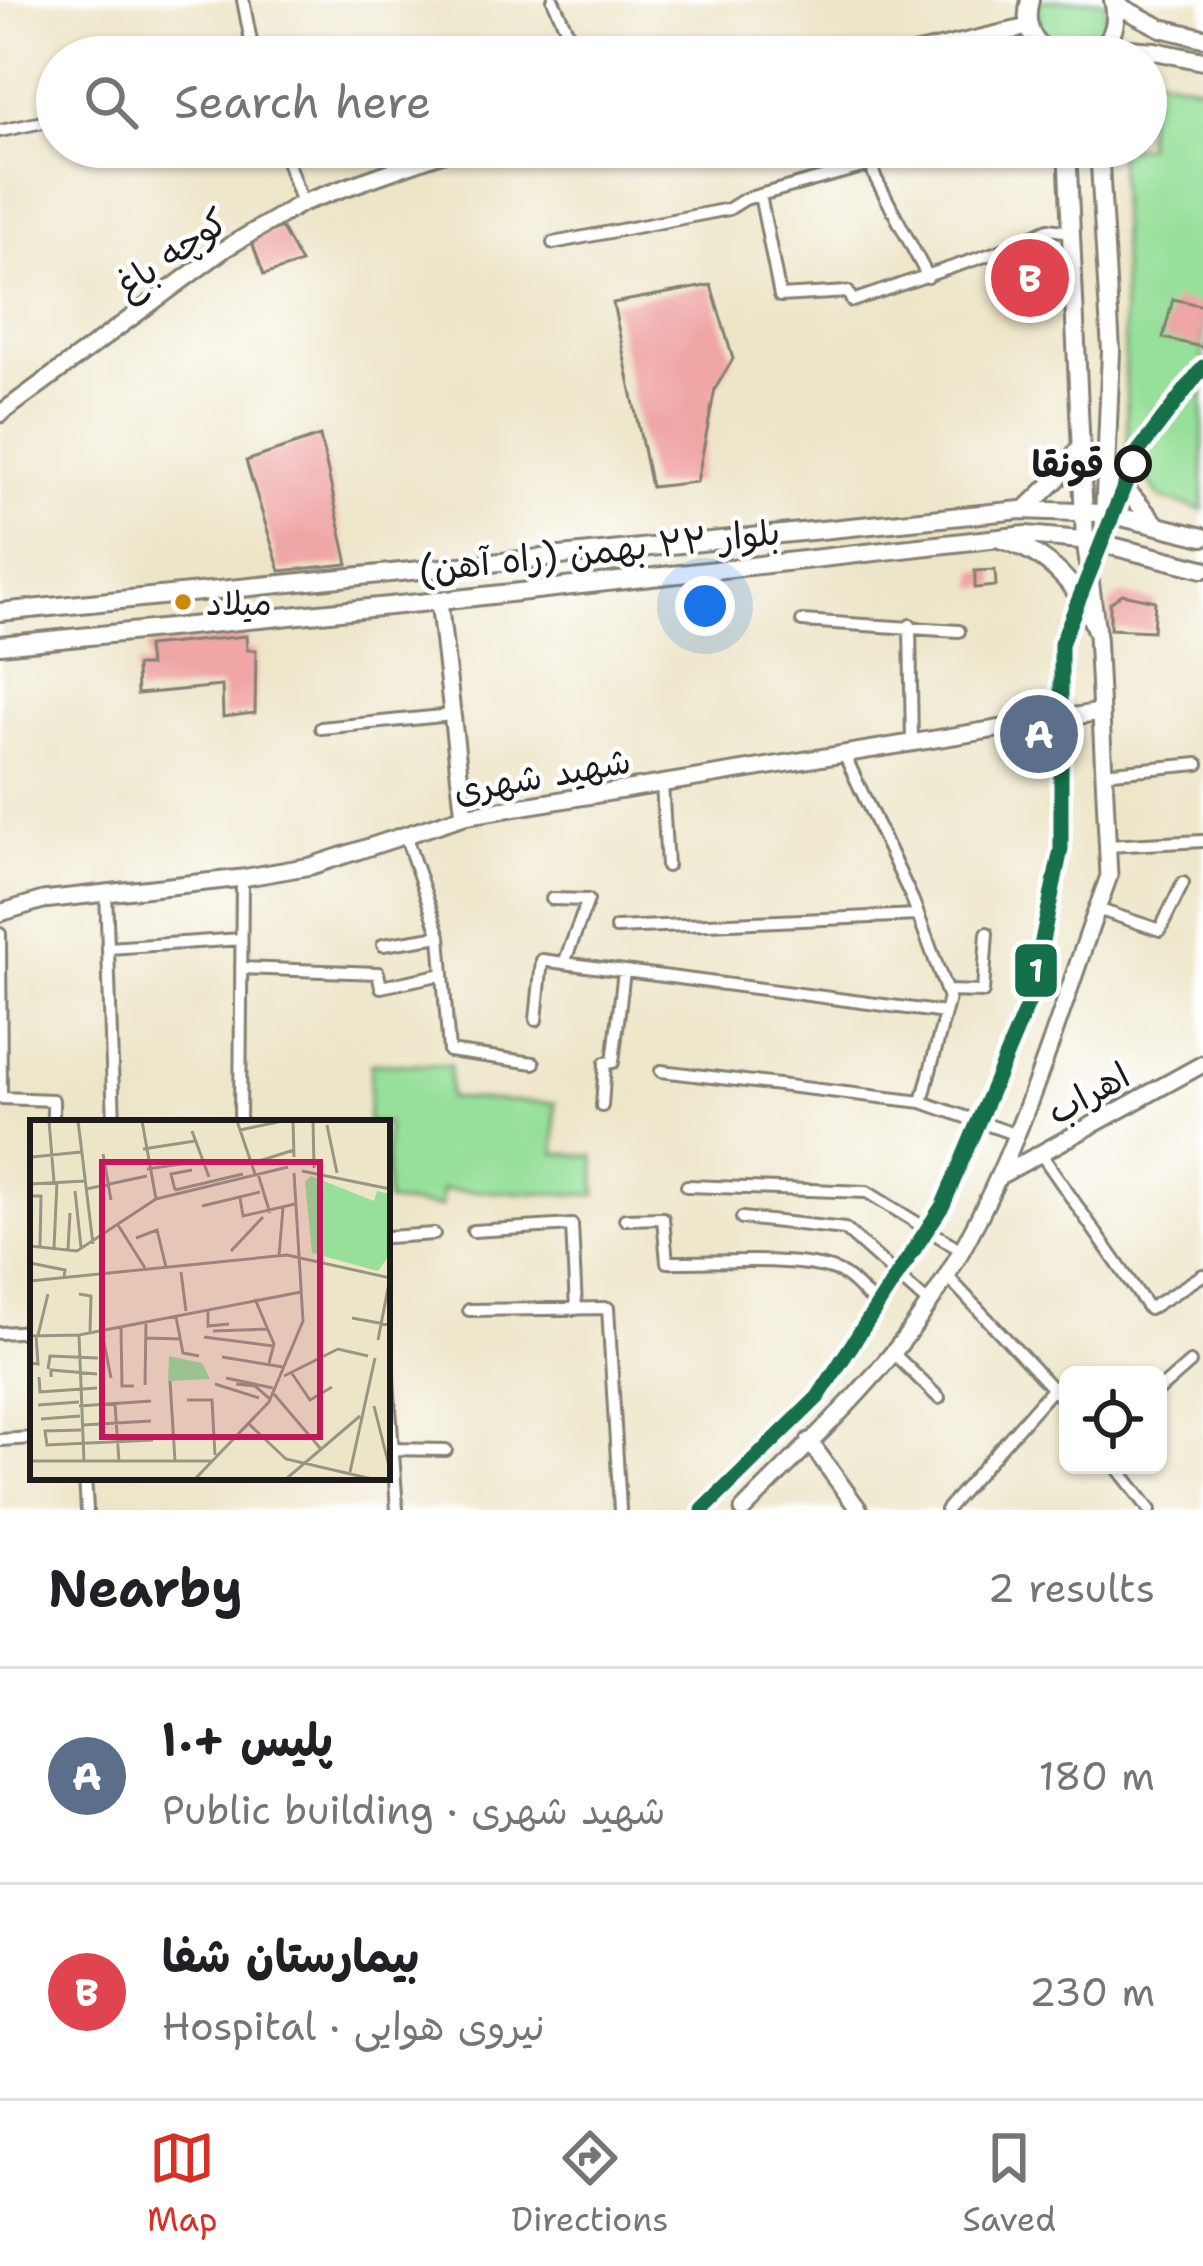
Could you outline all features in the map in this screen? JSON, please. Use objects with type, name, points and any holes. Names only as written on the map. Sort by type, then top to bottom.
[{"type":"main road","points":[[1030,0],[1028,27],[1033,36]]},
{"type":"main road","points":[[1114,2],[1161,28],[1203,38]]},
{"type":"main road","points":[[1108,36],[1115,27],[1114,2]]},
{"type":"main road","points":[[989,36],[1028,27]]},
{"type":"main road","points":[[1167,54],[1203,61]]},
{"type":"main road","name":"کوچه باغ","points":[[0,414],[226,248],[302,203],[401,168]]},
{"type":"main road","points":[[743,1510],[892,1352],[947,1276],[1003,1174],[1108,876],[1094,542],[1082,511],[1068,168]]},
{"type":"main road","points":[[1094,542],[1105,513],[1111,351],[1100,168]]},
{"type":"main road","points":[[1025,510],[1060,476],[1081,446]]},
{"type":"main road","points":[[1107,467],[1157,526]]},
{"type":"main road","name":"بلوار ۲۲ بهمن (راه آهن)","points":[[0,612],[1025,510],[1105,513]]},
{"type":"main road","points":[[1105,513],[1203,538]]},
{"type":"main road","name":"بلوار ۲۲ بهمن (راه آهن)","points":[[0,645],[1026,535],[1094,542],[1203,569]]},
{"type":"main road","points":[[995,539],[1024,548],[1057,568],[1089,610],[1097,633]]},
{"type":"main road","points":[[439,601],[464,816]]},
{"type":"main road","name":"شهید شهری","points":[[0,913],[43,900],[310,866],[464,816],[1100,712]]},
{"type":"main road","name":"اهراب","points":[[1003,1174],[1203,1064]]},
{"type":"main road","points":[[809,1441],[859,1510]]},
{"type":"street","points":[[243,0],[250,36]]},
{"type":"street","points":[[553,0],[569,36]]},
{"type":"street","points":[[0,131],[36,123]]},
{"type":"street","points":[[289,168],[302,203]]},
{"type":"street","points":[[553,243],[729,208],[858,168]]},
{"type":"street","points":[[873,168],[928,277]]},
{"type":"street","points":[[760,195],[779,296],[848,292],[852,301],[928,277],[1048,229],[1071,232]]},
{"type":"street","points":[[802,621],[958,631]]},
{"type":"street","points":[[910,626],[912,742]]},
{"type":"street","points":[[321,728],[452,715]]},
{"type":"street","points":[[844,754],[918,915],[946,991],[945,1013],[922,1102]]},
{"type":"street","points":[[1102,773],[1198,764]]},
{"type":"street","points":[[662,784],[667,866]]},
{"type":"street","points":[[405,835],[440,936],[449,1051],[534,1064]]},
{"type":"street","points":[[1107,846],[1203,841]]},
{"type":"street","points":[[239,1120],[242,878]]},
{"type":"street","points":[[1097,909],[1160,930],[1183,883]]},
{"type":"street","points":[[106,891],[114,1120]]},
{"type":"street","points":[[552,899],[588,900],[564,963]]},
{"type":"street","points":[[616,928],[918,915]]},
{"type":"street","points":[[946,991],[983,992],[987,933]]},
{"type":"street","points":[[0,934],[1,1098],[53,1100],[53,1120]]},
{"type":"street","points":[[383,945],[440,936]]},
{"type":"street","points":[[109,948],[241,939]]},
{"type":"street","points":[[536,1020],[542,960],[945,1013]]},
{"type":"street","points":[[241,968],[379,973],[381,987],[442,974]]},
{"type":"street","points":[[602,1106],[605,1063],[613,1062],[624,971]]},
{"type":"street","points":[[661,1071],[922,1102],[1017,1135]]},
{"type":"street","points":[[1041,1154],[1149,1309],[1203,1275]]},
{"type":"street","points":[[687,1186],[867,1192],[961,1250]]},
{"type":"street","points":[[625,1219],[663,1218],[667,1262],[832,1269],[869,1298]]},
{"type":"street","points":[[742,1218],[845,1229],[929,1304]]},
{"type":"street","points":[[473,1231],[572,1225],[576,1309]]},
{"type":"street","points":[[390,1237],[434,1234]]},
{"type":"street","points":[[947,1276],[1059,1394]]},
{"type":"street","points":[[469,1310],[608,1308],[620,1510]]},
{"type":"street","points":[[0,1333],[30,1330]]},
{"type":"street","points":[[892,1352],[939,1398]]},
{"type":"street","points":[[1167,1383],[1190,1364]]},
{"type":"street","points":[[946,1510],[1054,1388]]},
{"type":"street","points":[[0,1440],[30,1438]]},
{"type":"street","points":[[397,1510],[390,1449],[446,1450]]},
{"type":"street","points":[[1120,1474],[1145,1508]]},
{"type":"street","points":[[85,1480],[87,1510]]},
{"type":"shaded area","points":[[1051,247],[1053,294],[1010,296],[1005,261]]},
{"type":"green space","points":[[1040,0],[1106,0],[1098,36],[1046,36],[1039,20]]},
{"type":"green space","points":[[1167,79],[1203,87],[1203,510],[1160,498],[1128,451],[1119,168],[1167,168]]},
{"type":"green space","points":[[371,1063],[450,1066],[449,1098],[555,1103],[555,1153],[594,1156],[596,1195],[442,1190],[441,1207],[390,1202],[390,1120],[368,1120]]},
{"type":"building","points":[[281,227],[301,263],[264,275],[251,240]]},
{"type":"building","points":[[711,285],[733,359],[715,389],[697,482],[651,487],[613,303]]},
{"type":"building","points":[[1173,299],[1203,306],[1202,347],[1163,338]]},
{"type":"building","points":[[320,436],[348,564],[280,571],[246,461]]},
{"type":"building","points":[[995,570],[996,586],[975,588],[975,571]]},
{"type":"building","points":[[1122,594],[1155,601],[1153,631],[1110,629],[1110,603]]},
{"type":"building","points":[[246,636],[247,650],[256,650],[255,713],[223,717],[222,686],[137,694],[136,666],[149,666],[147,646]]},
{"type":"transit line","name":"1","points":[[703,1510],[818,1397],[943,1205],[1030,999],[1061,849],[1061,644],[1138,452],[1203,367]]},
{"type":"place","name":"بیمارستان شفا","points":[[1030,278]]},
{"type":"place","name":"قونقا","points":[[1133,464]]},
{"type":"place","name":"میلاد","points":[[183,602]]},
{"type":"place","name":"پلیس +۱۰","points":[[1039,734]]}]
